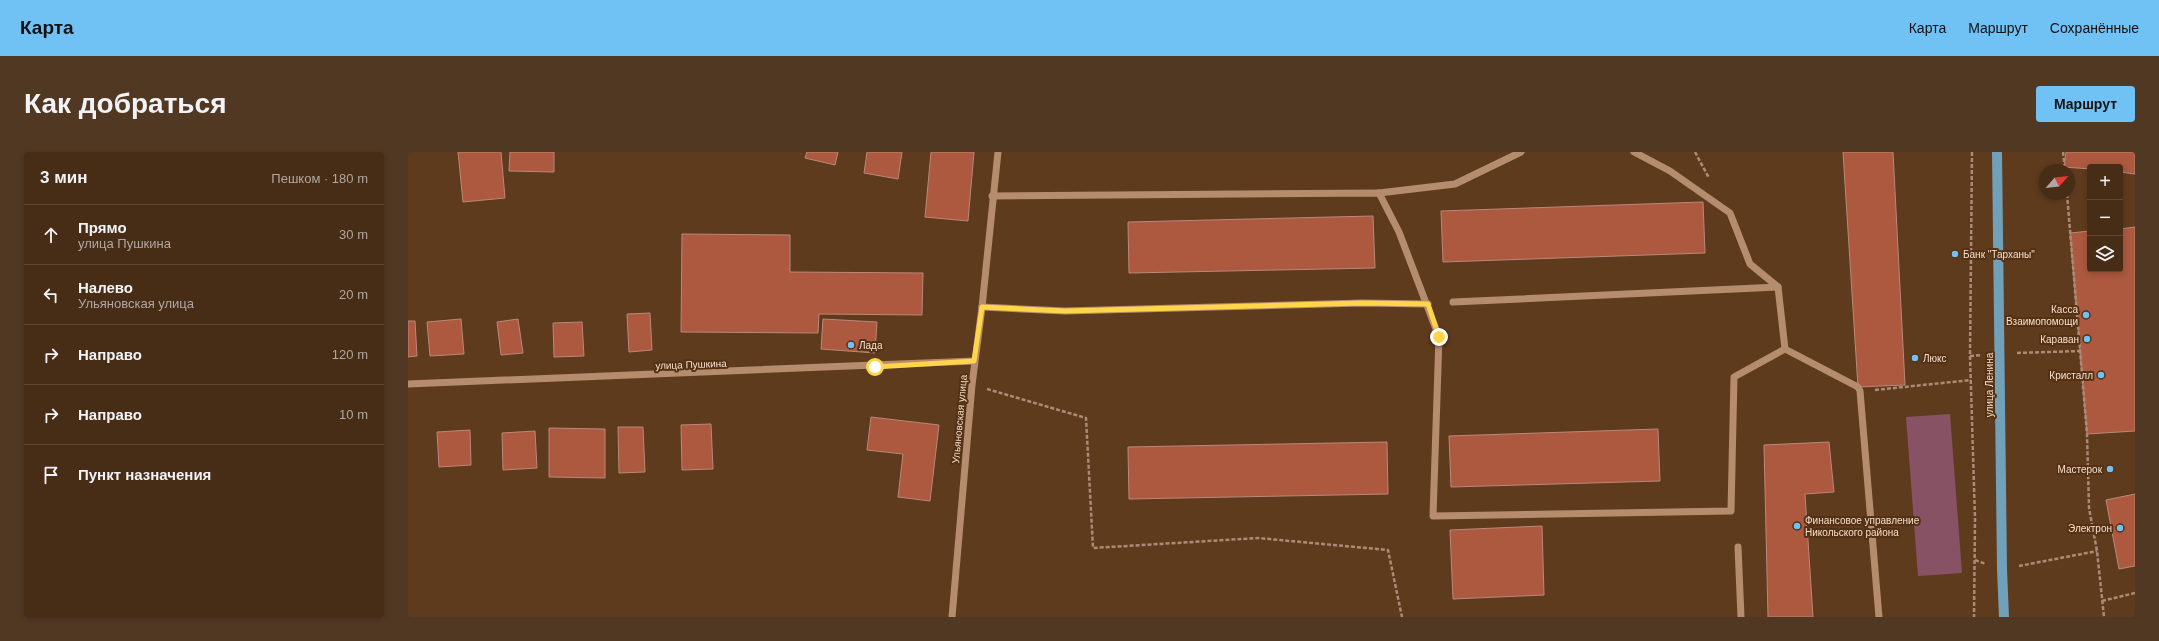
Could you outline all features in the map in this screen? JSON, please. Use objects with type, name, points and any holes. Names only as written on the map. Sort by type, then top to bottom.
[{"type":"main road","name":"улица Ленина","points":[[1997,152],[2001,353],[2002,570],[2004,617]]},
{"type":"street","name":"Ульяновская улица","points":[[952,617],[974,361],[982,307],[992,196],[998,152]]},
{"type":"street","points":[[992,196],[1379,193],[1455,184],[1521,152]]},
{"type":"street","points":[[1634,152],[1670,171],[1730,213],[1750,264],[1778,287],[1785,348]]},
{"type":"street","points":[[1379,193],[1399,232],[1428,304],[1439,337],[1433,516],[1731,511],[1734,377],[1785,348]]},
{"type":"street","points":[[1453,302],[1778,287]]},
{"type":"street","points":[[982,307],[1065,311],[1362,303],[1428,304]]},
{"type":"street","points":[[1785,348],[1858,387],[1860,391],[1880,617]]},
{"type":"street","name":"улица Пушкина","points":[[408,384],[974,361]]},
{"type":"street","points":[[1738,547],[1741,617]]},
{"type":"path","points":[[1972,152],[1970,356],[1975,560],[1974,617]]},
{"type":"path","points":[[2063,152],[2064,164]]},
{"type":"path","points":[[2067,200],[2087,434],[2089,508],[2097,551],[2104,617]]},
{"type":"path","points":[[1970,356],[2001,353],[2079,351]]},
{"type":"path","points":[[1860,391],[1971,380]]},
{"type":"path","points":[[972,385],[1086,418],[1093,548],[1258,538],[1388,550],[1402,617]]},
{"type":"path","points":[[1975,560],[2002,570],[2097,551]]},
{"type":"path","points":[[2102,601],[2135,593]]},
{"type":"shaded area","points":[[1950,414],[1962,573],[1918,576],[1906,417]]},
{"type":"building","points":[[458,152],[501,152],[505,198],[463,202]]},
{"type":"building","points":[[510,152],[554,152],[554,172],[509,171]]},
{"type":"building","points":[[807,152],[838,152],[835,165],[805,158]]},
{"type":"building","points":[[867,152],[902,152],[898,179],[864,173]]},
{"type":"building","points":[[931,152],[974,152],[968,221],[925,217]]},
{"type":"building","points":[[1843,152],[1893,152],[1905,385],[1858,387]]},
{"type":"building","points":[[2066,152],[2135,152],[2135,174],[2123,172],[2123,164],[2087,164],[2087,169],[2075,168],[2075,164],[2064,164]]},
{"type":"building","points":[[1703,202],[1705,253],[1443,262],[1441,211]]},
{"type":"building","points":[[1373,216],[1375,268],[1129,273],[1128,222]]},
{"type":"building","points":[[2135,227],[2135,431],[2087,434],[2070,233],[2087,231],[2087,272],[2123,272],[2123,229]]},
{"type":"building","points":[[682,234],[790,235],[790,272],[923,273],[922,315],[819,314],[818,333],[681,332]]},
{"type":"building","points":[[650,313],[652,350],[629,352],[627,314]]},
{"type":"building","points":[[461,319],[464,354],[430,356],[427,322]]},
{"type":"building","points":[[518,319],[523,353],[501,355],[497,322]]},
{"type":"building","points":[[823,319],[877,322],[875,353],[821,349]]},
{"type":"building","points":[[408,321],[415,321],[417,356],[408,357]]},
{"type":"building","points":[[582,322],[584,356],[554,357],[553,323]]},
{"type":"building","points":[[871,417],[939,425],[930,501],[898,497],[903,454],[867,450]]},
{"type":"building","points":[[711,424],[713,469],[682,470],[681,425]]},
{"type":"building","points":[[618,427],[643,427],[645,472],[619,473]]},
{"type":"building","points":[[549,428],[605,429],[605,478],[549,477]]},
{"type":"building","points":[[1658,429],[1660,481],[1451,487],[1449,436]]},
{"type":"building","points":[[470,430],[471,465],[439,467],[437,432]]},
{"type":"building","points":[[535,431],[537,468],[503,470],[502,433]]},
{"type":"building","points":[[1387,442],[1388,494],[1129,499],[1128,447]]},
{"type":"building","points":[[1829,442],[1834,492],[1805,494],[1813,617],[1768,617],[1764,445]]},
{"type":"building","points":[[2135,494],[2135,566],[2119,569],[2106,500]]},
{"type":"building","points":[[1542,526],[1544,595],[1453,599],[1450,530]]},
{"type":"place","name":"Банк \"Тарханы\"","points":[[1955,254]]},
{"type":"place","name":"Касса Взаимопомощи","points":[[2086,315]]},
{"type":"place","name":"Караван","points":[[2087,339]]},
{"type":"place","name":"Лада","points":[[851,345]]},
{"type":"place","name":"Люкс","points":[[1915,358]]},
{"type":"place","name":"Кристалл","points":[[2101,375]]},
{"type":"place","name":"Мастерок","points":[[2110,469]]},
{"type":"place","name":"Финансовое управление Никольского района","points":[[1797,526]]},
{"type":"place","name":"Электрон","points":[[2120,528]]},
{"type":"route","points":[[875,367],[974,361],[982,307],[1065,311],[1362,303],[1428,304],[1439,337]]}]
